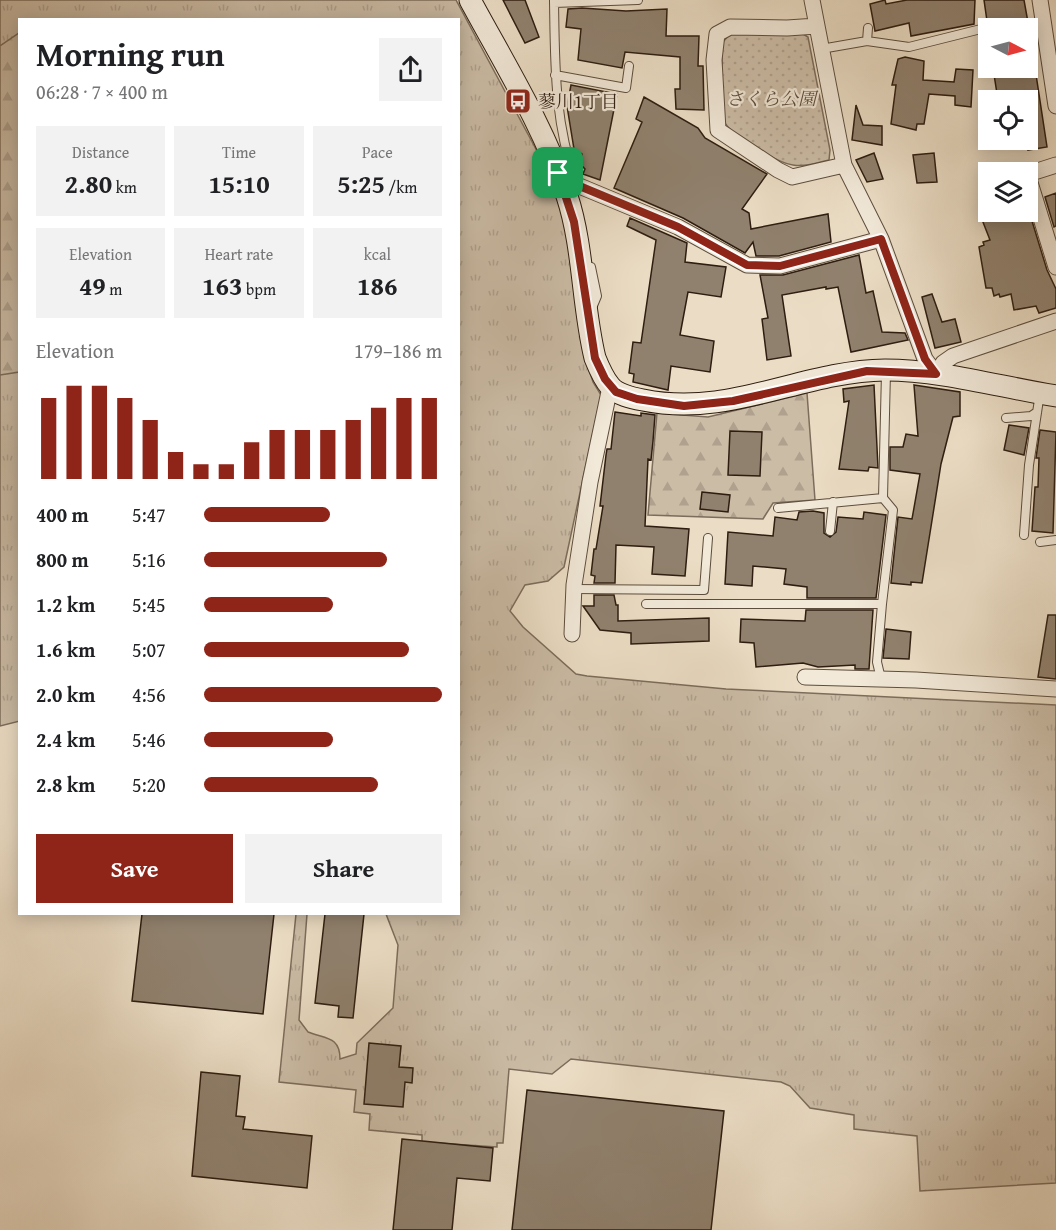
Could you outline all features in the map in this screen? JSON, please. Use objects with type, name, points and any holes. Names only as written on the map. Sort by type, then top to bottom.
[{"type":"street","points":[[470,0],[526,102],[558,173],[574,225],[595,358],[610,387],[637,399],[696,406],[733,401],[846,374],[886,370],[936,374],[1044,400]]},
{"type":"street","points":[[812,0],[844,165],[881,239],[925,359],[936,374]]},
{"type":"street","points":[[1040,0],[1056,106]]},
{"type":"street","points":[[817,26],[730,27],[717,34],[714,60],[718,130],[792,177],[844,165]]},
{"type":"street","points":[[1038,171],[1056,165]]},
{"type":"street","points":[[558,173],[577,185],[678,227],[747,265],[780,266],[881,239]]},
{"type":"street","points":[[1038,202],[1052,240],[1056,267]]},
{"type":"street","points":[[936,374],[943,363],[952,356],[1056,321]]},
{"type":"street","points":[[572,634],[574,589],[590,482],[610,387]]},
{"type":"street","points":[[805,677],[1056,689]]},
{"type":"lane","points":[[577,185],[560,126],[555,75],[554,1],[638,0]]},
{"type":"lane","points":[[867,41],[868,28]]},
{"type":"lane","points":[[821,49],[867,41],[909,47],[978,30]]},
{"type":"lane","points":[[555,75],[626,88],[629,66]]},
{"type":"lane","points":[[881,679],[877,662],[893,510],[883,498],[886,370]]},
{"type":"lane","points":[[1006,418],[1031,416],[1044,400]]},
{"type":"lane","points":[[1024,535],[1029,465],[1044,400]]},
{"type":"lane","points":[[778,508],[883,498]]},
{"type":"lane","points":[[830,531],[832,502]]},
{"type":"lane","points":[[574,589],[704,590],[708,538]]},
{"type":"lane","points":[[1040,542],[1056,540]]},
{"type":"lane","points":[[646,604],[882,604]]},
{"type":"green space","points":[[0,0],[456,0],[545,166],[565,221],[587,364],[593,382],[601,395],[564,567],[548,581],[525,585],[510,611],[523,627],[576,674],[587,676],[726,689],[1056,705],[1056,1183],[920,1191],[917,1136],[854,1129],[854,1115],[810,1108],[790,1086],[781,1082],[571,1059],[552,1074],[509,1069],[503,1143],[497,1143],[497,1147],[422,1142],[422,1135],[369,1130],[370,1114],[354,1112],[356,1090],[279,1082],[296,915],[307,915],[299,1020],[308,1032],[334,1042],[340,1059],[356,1054],[357,1043],[393,1008],[398,945],[386,915],[460,915],[460,18],[18,18],[18,722],[0,726]]},
{"type":"green space","name":"さくら公園","points":[[731,33],[803,34],[808,37],[830,150],[829,160],[802,165],[786,163],[755,148],[728,127],[724,121],[722,106],[722,43]]},
{"type":"green space","points":[[18,34],[18,372],[0,375],[0,46]]},
{"type":"green space","points":[[807,393],[815,500],[773,503],[763,519],[648,515],[657,413],[708,417]]},
{"type":"building","points":[[503,0],[525,0],[539,37],[525,43]]},
{"type":"building","points":[[885,0],[886,4],[907,0],[975,0],[974,24],[911,36],[909,23],[875,31],[870,4]]},
{"type":"building","points":[[984,0],[1024,0],[1027,18],[987,18]]},
{"type":"building","points":[[568,9],[626,11],[667,9],[666,36],[699,36],[698,66],[703,66],[704,110],[676,109],[675,89],[680,89],[680,57],[625,52],[622,68],[578,60],[581,29],[566,27]]},
{"type":"building","points":[[905,57],[924,61],[923,80],[954,82],[956,69],[973,70],[971,107],[955,105],[955,96],[929,94],[924,124],[917,124],[916,130],[891,124],[896,85],[892,85],[898,59]]},
{"type":"building","points":[[995,78],[1037,78],[1047,147],[1038,148],[1038,90],[996,90]]},
{"type":"building","points":[[571,85],[617,94],[600,180],[583,174],[585,169],[579,163],[582,154],[574,149],[567,106]]},
{"type":"building","points":[[644,97],[698,128],[705,138],[767,174],[742,209],[749,213],[751,229],[828,214],[831,242],[779,256],[756,256],[753,242],[745,253],[683,218],[614,188],[642,122],[636,119]]},
{"type":"building","points":[[856,105],[863,125],[882,126],[882,145],[852,140]]},
{"type":"building","points":[[874,153],[883,179],[867,182],[856,160]]},
{"type":"building","points":[[934,153],[937,182],[917,183],[913,155]]},
{"type":"building","points":[[1056,193],[1056,226],[1054,227],[1045,197]]},
{"type":"building","points":[[630,218],[687,243],[685,262],[726,267],[721,297],[688,292],[680,335],[714,341],[710,372],[671,366],[668,390],[633,382],[634,374],[629,373],[633,342],[641,343],[656,240],[627,226]]},
{"type":"building","points":[[983,222],[1032,222],[1047,270],[1056,289],[1056,308],[1039,313],[1036,306],[1014,310],[1011,294],[994,296],[992,288],[986,288],[979,247],[984,245],[983,242],[990,240]]},
{"type":"building","points":[[859,255],[866,293],[873,291],[882,332],[905,333],[908,340],[851,352],[838,287],[826,289],[826,287],[782,295],[791,356],[767,360],[762,319],[768,318],[760,275],[783,275]]},
{"type":"building","points":[[932,294],[942,322],[955,319],[961,342],[935,348],[922,297]]},
{"type":"building","points":[[874,385],[878,468],[869,467],[868,471],[839,469],[849,401],[844,402],[843,389]]},
{"type":"building","points":[[914,385],[960,392],[960,416],[953,417],[941,464],[922,583],[911,582],[911,585],[891,583],[898,517],[912,519],[920,474],[890,470],[890,447],[903,447],[906,434],[918,436]]},
{"type":"building","points":[[615,412],[641,416],[641,413],[655,415],[651,460],[648,459],[645,526],[689,529],[685,576],[652,574],[654,547],[616,545],[615,583],[594,583],[595,576],[591,575],[594,549],[596,549],[603,506],[600,506],[606,455],[607,449],[611,449]]},
{"type":"building","points":[[1009,425],[1029,428],[1024,455],[1004,450]]},
{"type":"building","points":[[1040,430],[1056,432],[1053,533],[1032,531],[1035,487],[1038,487],[1039,458],[1036,458]]},
{"type":"building","points":[[730,431],[762,432],[760,476],[728,475]]},
{"type":"building","points":[[702,492],[730,495],[728,512],[700,509]]},
{"type":"building","points":[[799,512],[824,513],[824,533],[830,537],[836,532],[838,517],[863,519],[864,512],[886,515],[876,598],[807,598],[807,587],[784,584],[786,569],[753,566],[752,586],[725,584],[728,532],[773,536],[775,517],[797,520]]},
{"type":"building","points":[[594,595],[614,595],[616,605],[618,605],[618,621],[709,618],[709,641],[631,644],[631,633],[600,630],[583,606],[594,606]]},
{"type":"building","points":[[806,610],[873,610],[869,669],[855,669],[855,665],[818,667],[803,663],[756,667],[754,643],[740,642],[741,619],[805,621]]},
{"type":"building","points":[[1048,615],[1056,615],[1056,679],[1038,677]]},
{"type":"building","points":[[886,629],[911,632],[909,659],[883,658]]},
{"type":"building","points":[[142,915],[274,915],[263,1014],[132,1001]]},
{"type":"building","points":[[325,915],[364,915],[353,1018],[338,1017],[339,1006],[315,1003]]},
{"type":"building","points":[[369,1043],[401,1046],[399,1067],[413,1068],[412,1083],[405,1082],[403,1107],[364,1104]]},
{"type":"building","points":[[201,1072],[240,1076],[236,1116],[245,1117],[243,1129],[312,1136],[307,1188],[192,1176]]},
{"type":"building","points":[[527,1090],[724,1111],[711,1230],[512,1230]]},
{"type":"building","points":[[402,1139],[493,1148],[490,1181],[457,1178],[452,1230],[393,1230]]},
{"type":"place","name":"蓼川1丁目","points":[[518,101]]},
{"type":"route","points":[[558,173],[577,185],[640,209],[678,227],[720,248],[747,265],[780,266],[881,239],[925,359],[936,374],[910,371],[867,371],[733,401],[696,406],[663,404],[616,392],[605,379],[595,358],[574,222],[558,173]]}]
